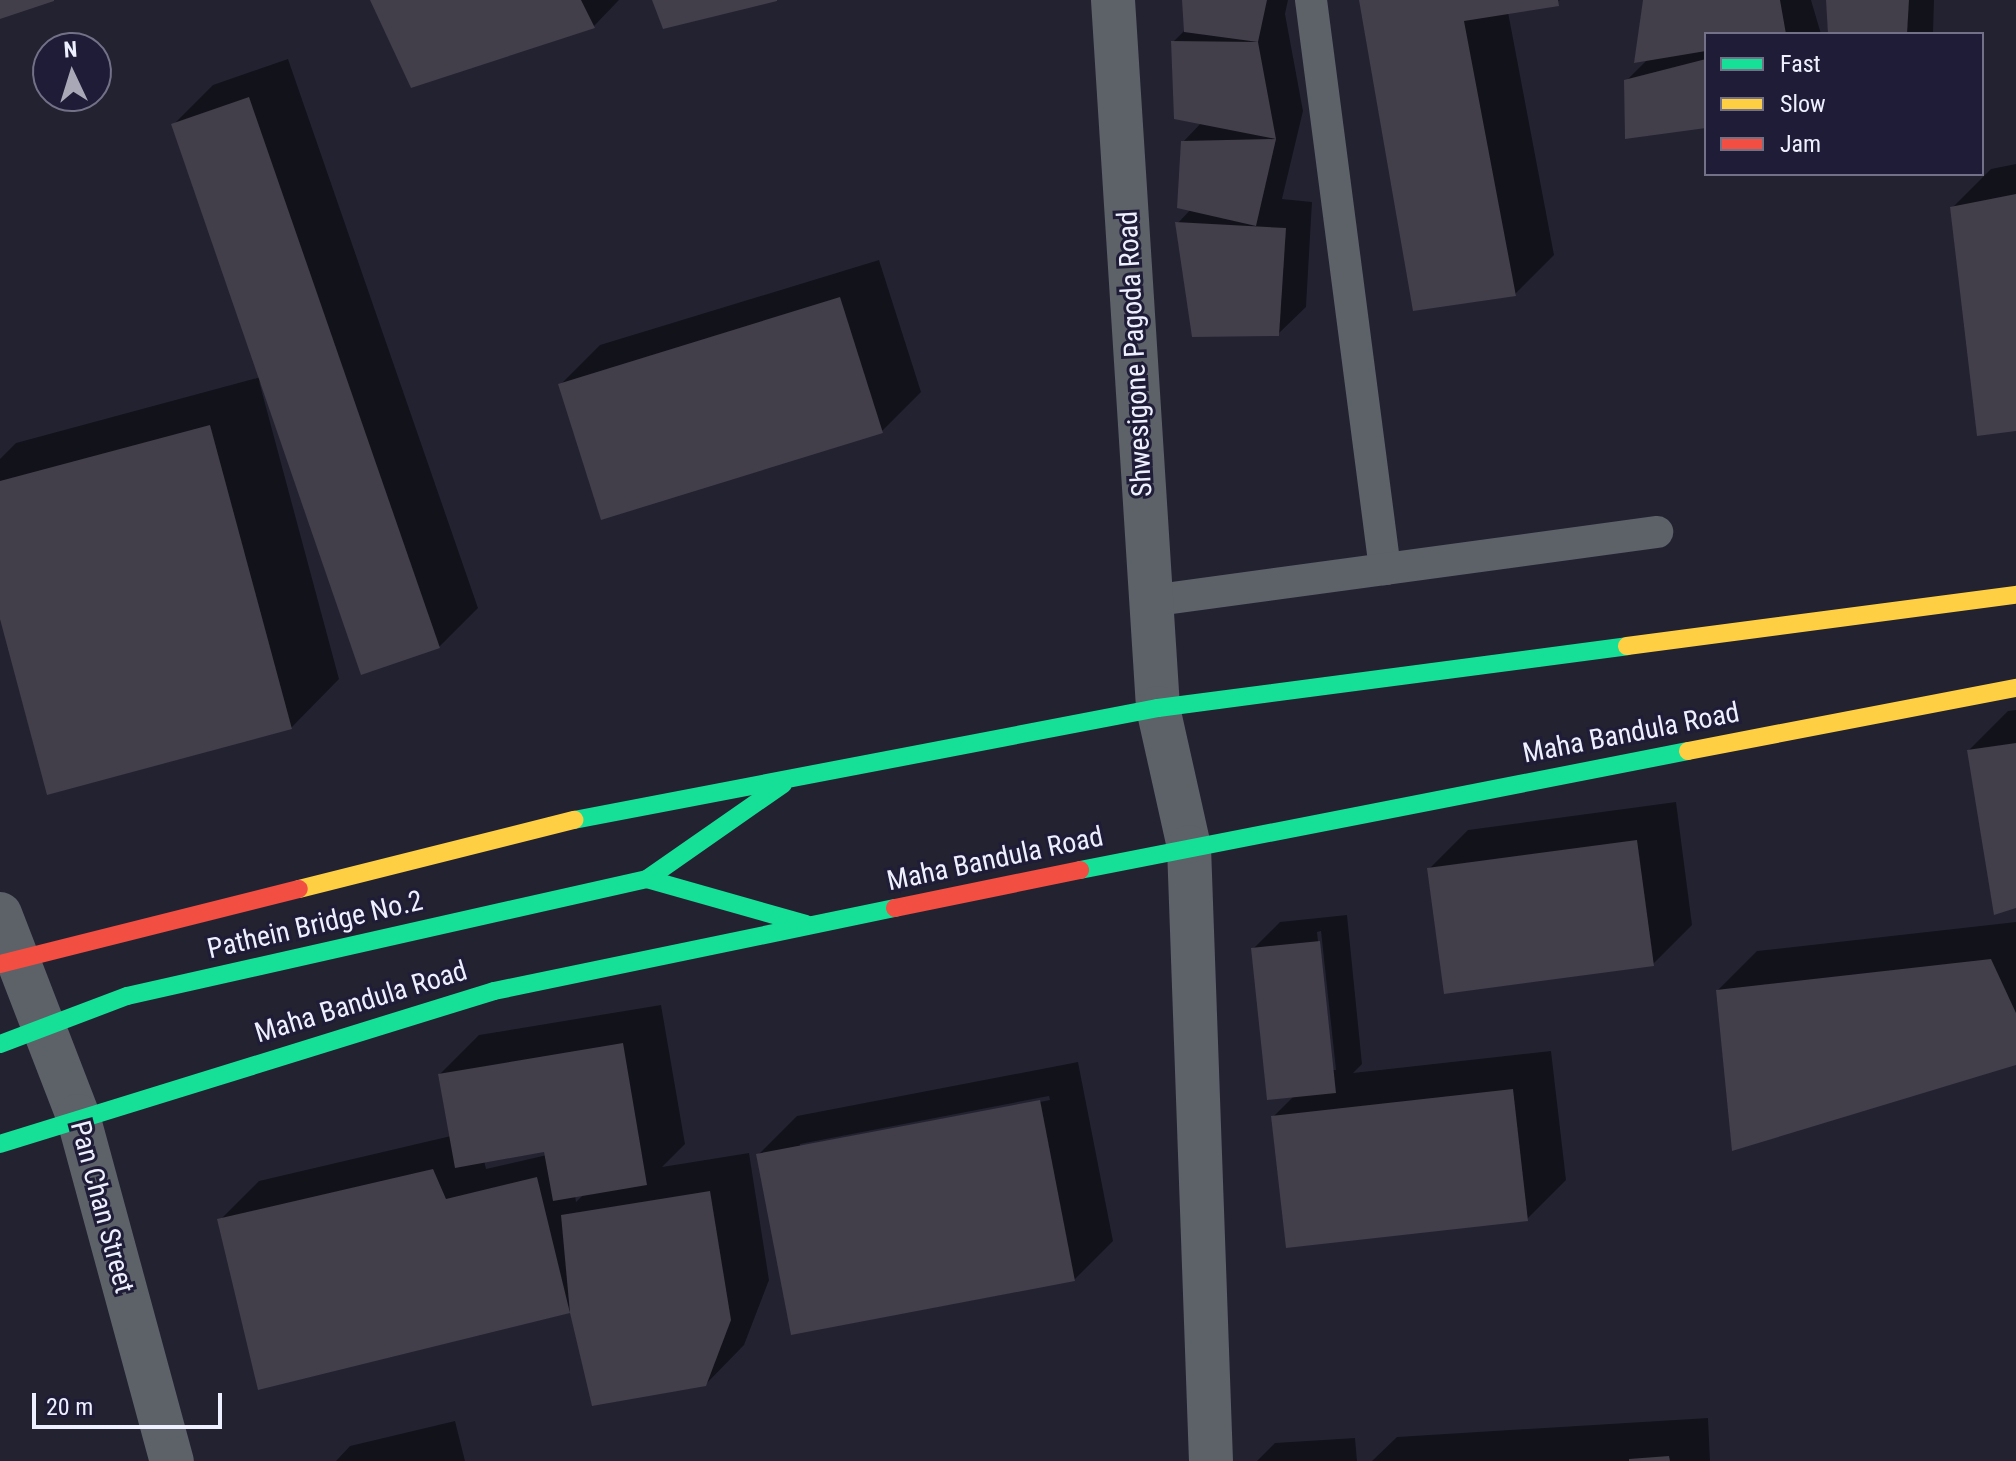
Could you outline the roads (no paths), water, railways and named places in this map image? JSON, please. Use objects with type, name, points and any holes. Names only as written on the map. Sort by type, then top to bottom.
[{"type":"main road","points":[[9,961],[639,804],[1158,708],[2016,595]]},
{"type":"main road","name":"Maha Bandula Road","points":[[0,1144],[78,1116],[494,991],[1189,847],[2016,688]]},
{"type":"main road","points":[[647,879],[794,776]]},
{"type":"main road","points":[[647,879],[812,925]]},
{"type":"main road","name":"Pathein Bridge No.2","points":[[0,1044],[127,996],[647,879]]},
{"type":"street","name":"Shwesigone Pagoda Road","points":[[1113,0],[1158,708],[1189,847],[1211,1461]]},
{"type":"street","name":"Pan Chan Street","points":[[0,914],[9,961],[78,1116],[172,1461]]},
{"type":"lane","points":[[1311,0],[1385,569]]},
{"type":"lane","points":[[1150,601],[1657,532]]}]
